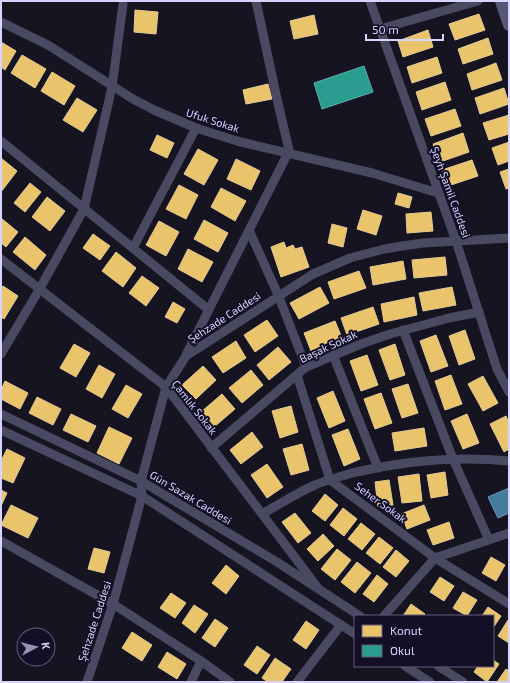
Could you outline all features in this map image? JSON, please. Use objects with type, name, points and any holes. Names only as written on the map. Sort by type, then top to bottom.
[{"type":"main road","points":[[501,1],[509,25]]},
{"type":"street","points":[[186,356],[289,153],[256,1]]},
{"type":"street","name":"Şeyh Şamil Caddesi","points":[[370,1],[456,241],[497,369],[509,392]]},
{"type":"street","points":[[380,29],[478,1]]},
{"type":"street","points":[[1,354],[84,209],[112,87],[123,4]]},
{"type":"street","name":"Ufuk Sokak","points":[[1,22],[48,45],[112,87],[154,110],[196,128],[237,141],[372,173],[438,193]]},
{"type":"street","points":[[133,248],[196,128]]},
{"type":"street","points":[[1,141],[209,310]]},
{"type":"street","points":[[249,230],[278,296],[306,367]]},
{"type":"street","name":"Şehzade Caddesi","points":[[87,682],[113,604],[142,496],[141,481],[166,387],[186,356],[313,274],[350,258],[379,250],[402,246],[509,238]]},
{"type":"street","name":"Çamlık Sokak","points":[[1,259],[39,290],[166,387],[318,588]]},
{"type":"street","name":"Başak Sokak","points":[[212,448],[306,367],[361,344],[403,330],[479,312]]},
{"type":"street","points":[[403,330],[453,459],[489,540]]},
{"type":"street","points":[[333,355],[378,468]]},
{"type":"street","points":[[297,375],[330,480]]},
{"type":"street","name":"Gün Sazak Caddesi","points":[[1,414],[141,481],[277,562],[358,615]]},
{"type":"street","points":[[1,430],[142,496],[354,633]]},
{"type":"street","points":[[262,514],[315,485],[378,468],[408,463],[453,459],[509,461]]},
{"type":"street","name":"Seher Sokak","points":[[330,480],[436,558],[509,604]]},
{"type":"street","points":[[385,615],[436,558],[509,533]]},
{"type":"street","points":[[1,541],[113,604],[201,661],[230,682]]},
{"type":"street","points":[[296,682],[341,625]]},
{"type":"street","points":[[191,682],[201,661]]},
{"type":"street","points":[[407,667],[430,682]]},
{"type":"street","points":[[440,667],[463,682]]},
{"type":"building: Konut","points":[[135,10],[158,12],[156,34],[134,32]]},
{"type":"building: Konut","points":[[479,14],[485,30],[455,40],[449,24]]},
{"type":"building: Konut","points":[[314,15],[318,34],[294,39],[290,21]]},
{"type":"building: Konut","points":[[428,30],[433,47],[403,57],[398,41]]},
{"type":"building: Konut","points":[[488,38],[493,54],[463,64],[458,49]]},
{"type":"building: Konut","points":[[1,42],[16,51],[5,70],[1,67]]},
{"type":"building: Konut","points":[[22,55],[46,69],[35,88],[11,73]]},
{"type":"building: Konut","points":[[437,57],[442,73],[412,83],[407,67]]},
{"type":"building: Konut","points":[[496,63],[502,80],[472,90],[467,74]]},
{"type":"building: Konut","points":[[52,72],[75,86],[64,105],[41,91]]},
{"type":"building: Konut","points":[[445,82],[451,100],[422,110],[416,92]]},
{"type":"building: Konut","points":[[268,84],[272,99],[246,104],[243,90]]},
{"type":"building: Konut","points":[[504,88],[509,104],[480,114],[475,98]]},
{"type":"building: Konut","points":[[77,98],[97,110],[83,132],[63,120]]},
{"type":"building: Konut","points":[[455,109],[461,126],[431,136],[425,119]]},
{"type":"building: Konut","points":[[509,115],[509,134],[489,140],[483,123]]},
{"type":"building: Konut","points":[[463,133],[469,152],[440,162],[433,144]]},
{"type":"building: Konut","points":[[157,135],[174,143],[167,158],[150,150]]},
{"type":"building: Konut","points":[[509,142],[509,161],[498,165],[492,148]]},
{"type":"building: Konut","points":[[198,149],[218,160],[204,185],[184,174]]},
{"type":"building: Konut","points":[[1,158],[17,171],[1,192]]},
{"type":"building: Konut","points":[[236,159],[260,171],[251,190],[227,179]]},
{"type":"building: Konut","points":[[472,160],[478,176],[448,186],[442,170]]},
{"type":"building: Konut","points":[[509,169],[509,188],[506,189],[500,172]]},
{"type":"building: Konut","points":[[30,183],[41,192],[25,212],[14,203]]},
{"type":"building: Konut","points":[[179,185],[198,195],[186,219],[166,209]]},
{"type":"building: Konut","points":[[221,188],[246,201],[235,221],[211,207]]},
{"type":"building: Konut","points":[[398,193],[412,197],[409,208],[395,204]]},
{"type":"building: Konut","points":[[47,197],[65,211],[50,231],[32,217]]},
{"type":"building: Konut","points":[[363,210],[382,216],[376,235],[357,229]]},
{"type":"building: Konut","points":[[431,212],[433,231],[407,233],[406,214]]},
{"type":"building: Konut","points":[[1,218],[18,232],[6,247],[1,243]]},
{"type":"building: Konut","points":[[204,220],[228,233],[218,252],[194,239]]},
{"type":"building: Konut","points":[[159,221],[179,232],[166,256],[146,245]]},
{"type":"building: Konut","points":[[332,224],[347,228],[343,247],[328,243]]},
{"type":"building: Konut","points":[[93,234],[110,246],[100,260],[83,248]]},
{"type":"building: Konut","points":[[25,237],[46,255],[35,270],[13,252]]},
{"type":"building: Konut","points":[[284,242],[286,248],[293,245],[295,249],[302,247],[309,267],[281,277],[271,247]]},
{"type":"building: Konut","points":[[188,249],[213,262],[202,282],[178,269]]},
{"type":"building: Konut","points":[[116,252],[136,268],[123,287],[102,271]]},
{"type":"building: Konut","points":[[445,257],[447,275],[414,278],[412,260]]},
{"type":"building: Konut","points":[[403,261],[406,279],[373,285],[370,267]]},
{"type":"building: Konut","points":[[359,271],[366,288],[334,299],[328,282]]},
{"type":"building: Konut","points":[[142,276],[159,288],[146,306],[129,293]]},
{"type":"building: Konut","points":[[3,286],[18,296],[4,319],[1,317],[1,289]]},
{"type":"building: Konut","points":[[320,287],[329,303],[299,319],[290,303]]},
{"type":"building: Konut","points":[[452,287],[456,305],[423,311],[419,293]]},
{"type":"building: Konut","points":[[414,297],[417,315],[384,322],[381,304]]},
{"type":"building: Konut","points":[[173,302],[185,309],[177,323],[165,317]]},
{"type":"building: Konut","points":[[373,307],[379,324],[347,335],[341,318]]},
{"type":"building: Konut","points":[[267,320],[278,336],[255,352],[244,335]]},
{"type":"building: Konut","points":[[335,321],[342,338],[311,351],[304,333]]},
{"type":"building: Konut","points":[[465,330],[475,359],[459,365],[449,336]]},
{"type":"building: Konut","points":[[436,335],[448,366],[431,372],[420,341]]},
{"type":"building: Konut","points":[[236,341],[246,358],[223,373],[212,357]]},
{"type":"building: Konut","points":[[74,344],[90,353],[76,377],[60,368]]},
{"type":"building: Konut","points":[[395,344],[405,375],[390,380],[379,350]]},
{"type":"building: Konut","points":[[278,347],[291,362],[269,380],[257,365]]},
{"type":"building: Konut","points":[[367,355],[378,385],[361,391],[350,361]]},
{"type":"building: Konut","points":[[99,365],[115,374],[102,398],[86,389]]},
{"type":"building: Konut","points":[[203,366],[216,380],[196,399],[182,385]]},
{"type":"building: Konut","points":[[251,370],[263,385],[242,403],[229,388]]},
{"type":"building: Konut","points":[[451,375],[462,404],[445,410],[435,381]]},
{"type":"building: Konut","points":[[483,376],[498,403],[483,411],[468,384]]},
{"type":"building: Konut","points":[[5,381],[28,393],[20,409],[1,399],[1,390]]},
{"type":"building: Konut","points":[[408,384],[418,413],[402,418],[392,389]]},
{"type":"building: Konut","points":[[126,385],[142,394],[128,418],[112,409]]},
{"type":"building: Konut","points":[[333,391],[345,421],[329,428],[317,398]]},
{"type":"building: Konut","points":[[381,393],[392,423],[375,429],[364,399]]},
{"type":"building: Konut","points":[[222,394],[235,409],[214,427],[201,412]]},
{"type":"building: Konut","points":[[37,397],[61,409],[53,425],[29,413]]},
{"type":"building: Konut","points":[[291,406],[298,432],[280,438],[272,411]]},
{"type":"building: Konut","points":[[71,414],[96,426],[88,442],[63,430]]},
{"type":"building: Konut","points":[[467,414],[479,443],[463,449],[451,421]]},
{"type":"building: Konut","points":[[506,416],[509,423],[509,449],[504,452],[490,424]]},
{"type":"building: Konut","points":[[109,427],[132,438],[119,464],[97,453]]},
{"type":"building: Konut","points":[[424,428],[427,446],[395,451],[392,433]]},
{"type":"building: Konut","points":[[348,429],[360,459],[344,466],[332,435]]},
{"type":"building: Konut","points":[[252,432],[263,447],[241,464],[230,450]]},
{"type":"building: Konut","points":[[302,444],[309,470],[291,475],[283,449]]},
{"type":"building: Konut","points":[[7,449],[25,458],[13,483],[1,478],[1,461]]},
{"type":"building: Konut","points":[[267,464],[283,487],[267,498],[251,475]]},
{"type":"building: Konut","points":[[445,472],[448,495],[431,498],[427,475]]},
{"type":"building: Konut","points":[[419,474],[422,501],[402,503],[398,477]]},
{"type":"building: Konut","points":[[389,480],[393,505],[378,507],[375,482]]},
{"type":"building: Konut","points":[[1,490],[7,493],[1,506]]},
{"type":"building: Konut","points":[[325,494],[338,505],[325,521],[312,511]]},
{"type":"building: Konut","points":[[11,505],[38,518],[28,538],[1,525]]},
{"type":"building: Konut","points":[[424,505],[430,520],[407,529],[401,514]]},
{"type":"building: Konut","points":[[343,508],[357,519],[344,536],[330,525]]},
{"type":"building: Konut","points":[[295,513],[311,533],[298,543],[282,522]]},
{"type":"building: Konut","points":[[449,522],[454,538],[433,545],[427,530]]},
{"type":"building: Konut","points":[[361,523],[375,534],[362,550],[348,539]]},
{"type":"building: Konut","points":[[323,534],[334,546],[318,561],[307,549]]},
{"type":"building: Konut","points":[[379,537],[393,548],[380,564],[366,553]]},
{"type":"building: Konut","points":[[94,548],[110,552],[104,573],[88,569]]},
{"type":"building: Konut","points":[[337,549],[351,560],[335,580],[321,569]]},
{"type":"building: Konut","points":[[396,550],[409,561],[396,577],[383,567]]},
{"type":"building: Konut","points":[[491,557],[505,565],[496,581],[482,573]]},
{"type":"building: Konut","points":[[357,562],[371,573],[355,593],[341,582]]},
{"type":"building: Konut","points":[[226,565],[239,576],[226,594],[212,583]]},
{"type":"building: Konut","points":[[377,575],[388,584],[374,602],[363,594]]},
{"type":"building: Konut","points":[[440,577],[454,586],[444,601],[430,592]]},
{"type":"building: Konut","points":[[463,592],[477,600],[468,615],[453,608]]},
{"type":"building: Konut","points":[[171,593],[186,603],[175,618],[160,608]]},
{"type":"building: Konut","points":[[411,604],[425,614],[424,615],[404,615]]},
{"type":"building: Konut","points":[[194,605],[208,614],[195,633],[182,623]]},
{"type":"building: Konut","points":[[488,607],[501,616],[494,626],[494,615],[483,615]]},
{"type":"building: Konut","points":[[215,619],[228,628],[215,647],[202,638]]},
{"type":"building: Konut","points":[[508,620],[509,621],[509,643],[498,636]]},
{"type":"building: Konut","points":[[306,621],[319,630],[306,649],[293,640]]},
{"type":"building: Konut","points":[[132,632],[152,645],[142,661],[122,648]]},
{"type":"building: Konut","points":[[257,646],[270,655],[257,674],[244,665]]},
{"type":"building: Konut","points":[[167,652],[186,664],[177,679],[158,667]]},
{"type":"building: Konut","points":[[275,658],[291,669],[282,682],[268,682],[262,678]]},
{"type":"building: Konut","points":[[494,661],[499,664],[487,682],[474,672],[477,667],[494,667]]},
{"type":"building: Konut","points":[[506,669],[509,671],[509,682],[497,682]]},
{"type":"building: Okul","points":[[364,66],[373,92],[322,109],[314,83]]},
{"type":"building: Kamu","points":[[509,488],[509,513],[498,518],[488,497]]}]
